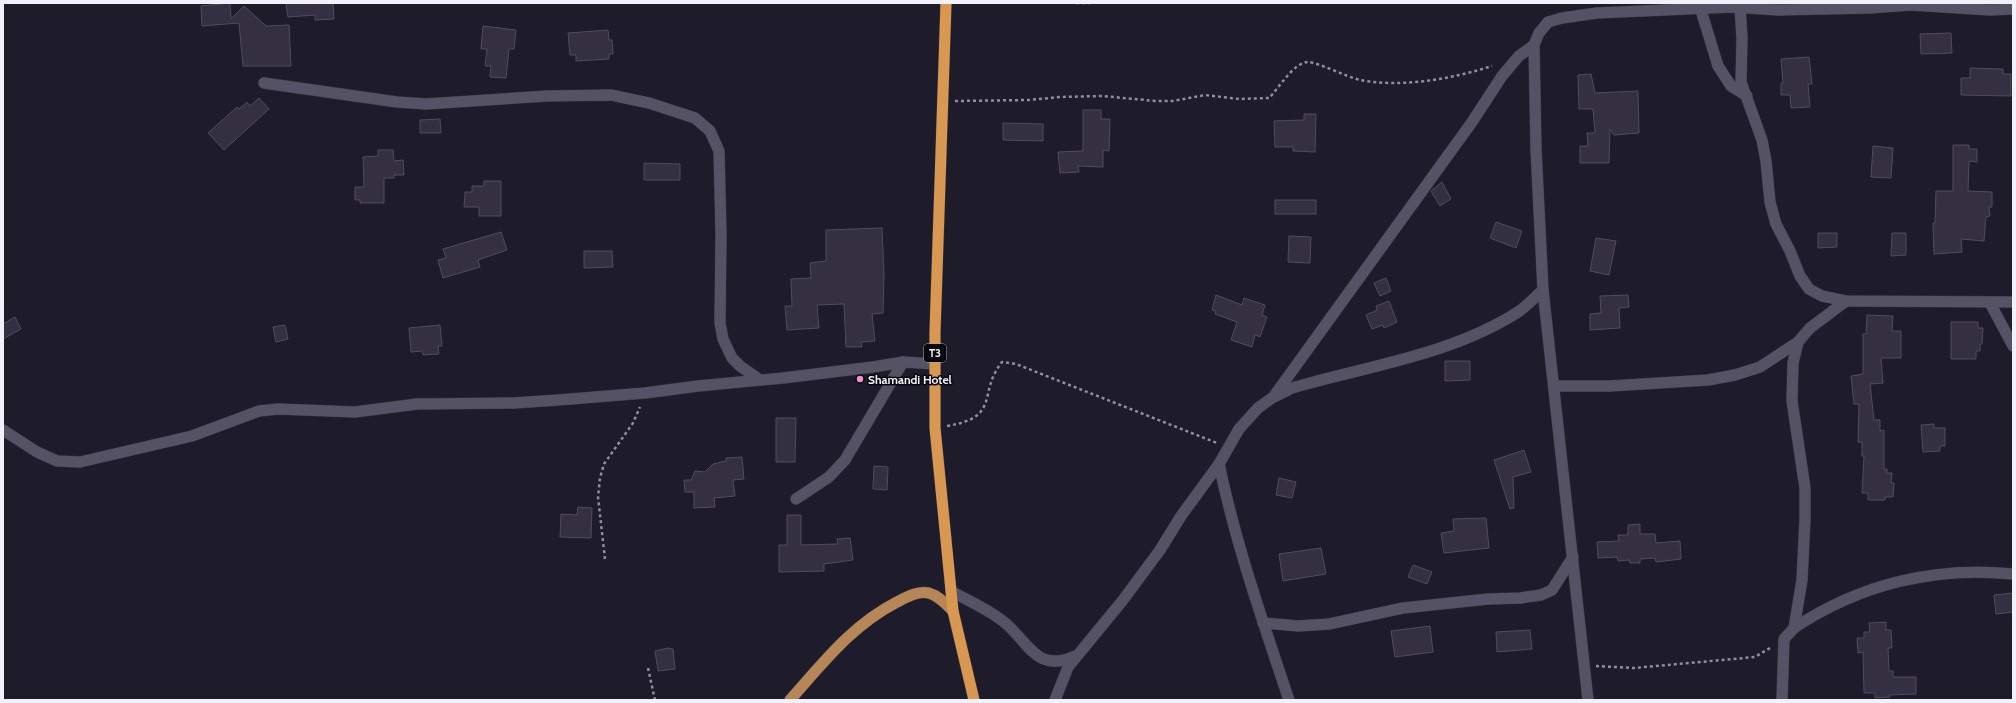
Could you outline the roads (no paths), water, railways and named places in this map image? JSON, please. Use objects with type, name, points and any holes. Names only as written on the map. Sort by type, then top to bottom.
[{"type":"highway","name":"T3","points":[[946,3],[944,101],[934,364],[935,428],[953,611],[974,700]]},
{"type":"main road","points":[[790,700],[849,634],[870,617],[886,608],[916,593],[928,593],[942,599],[953,611]]},
{"type":"street","points":[[1588,700],[1543,290],[1536,149],[1534,45],[1539,33],[1548,22],[1562,18],[1597,13],[1700,7],[1747,6],[1778,10],[1818,6],[1911,5],[1990,10],[2013,9]]},
{"type":"street","points":[[1747,6],[1742,38],[1741,82],[1764,147],[1770,202],[1776,224],[1790,251],[1800,276],[1809,289],[1822,296],[1846,301],[2013,302]]},
{"type":"street","points":[[1700,7],[1718,66],[1731,86],[1747,96]]},
{"type":"street","points":[[1272,398],[1472,122],[1502,76],[1519,56],[1534,45]]},
{"type":"street","points":[[264,83],[397,102],[426,104],[547,96],[611,95],[649,103],[695,118],[710,131],[719,150],[721,234],[720,322],[723,339],[732,358],[760,380]]},
{"type":"street","points":[[1055,700],[1068,666],[1123,600],[1219,464],[1239,429],[1248,418],[1272,398],[1292,388],[1436,350],[1466,338],[1520,311],[1543,290]]},
{"type":"street","points":[[1554,386],[1610,386],[1708,380],[1735,375],[1760,367],[1798,342],[1810,328],[1846,301]]},
{"type":"street","points":[[1990,303],[2013,346]]},
{"type":"street","points":[[1794,628],[1802,580],[1805,519],[1805,488],[1795,425],[1792,387],[1793,363],[1798,342]]},
{"type":"street","points":[[796,499],[829,477],[845,460],[903,362]]},
{"type":"street","points":[[3,430],[37,452],[57,461],[80,462],[192,436],[260,411],[278,409],[355,412],[417,404],[514,403],[645,393],[873,367],[903,362],[934,364]]},
{"type":"street","points":[[1219,464],[1232,520],[1263,623],[1289,700]]},
{"type":"street","points":[[1263,623],[1298,626],[1329,624],[1404,608],[1488,598],[1520,598],[1541,595],[1552,590],[1573,557]]},
{"type":"street","points":[[1782,700],[1784,639],[1794,628],[1820,611],[1839,602],[1912,577],[1939,574],[1994,572],[2013,574]]},
{"type":"street","points":[[951,591],[999,618],[1015,632],[1023,643],[1038,658],[1049,661],[1064,661],[1076,655]]},
{"type":"place","name":"Shamandi Hotel","points":[[860,379]]}]
